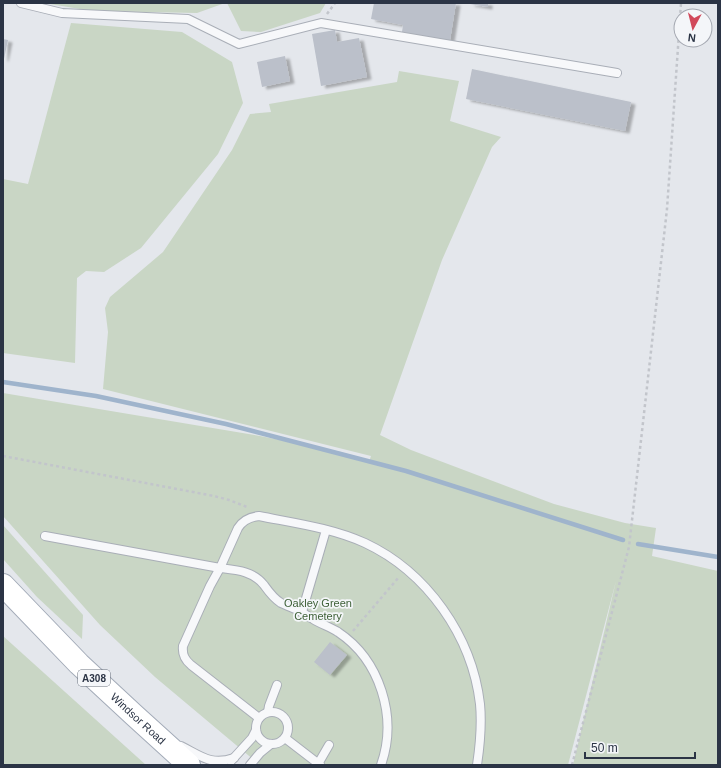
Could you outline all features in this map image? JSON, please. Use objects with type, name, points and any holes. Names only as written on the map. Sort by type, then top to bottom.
[{"type":"main road","name":"Windsor Road","points":[[3,585],[66,651],[189,765]]},
{"type":"lane","points":[[21,3],[62,13],[188,19],[239,44],[321,24],[617,73]]},
{"type":"lane","points":[[259,718],[191,666],[185,660],[183,655],[183,646],[238,528],[248,518],[259,516],[326,530],[364,542],[406,568],[437,600],[460,637],[476,682],[480,706],[480,742],[477,765]]},
{"type":"lane","points":[[302,612],[326,530]]},
{"type":"lane","points":[[45,536],[250,573],[261,581],[270,594],[280,602],[302,612],[338,632],[363,656],[374,672],[382,691],[388,723],[386,749],[382,765]]},
{"type":"lane","points":[[268,712],[277,685]]},
{"type":"lane","points":[[268,712],[273,712],[278,713],[286,719],[288,729],[285,738],[276,744],[265,743],[261,740],[257,735],[256,730],[256,724],[259,718],[268,712]]},
{"type":"lane","points":[[150,729],[204,758],[217,762],[234,758]]},
{"type":"lane","points":[[228,765],[252,738],[256,730]]},
{"type":"lane","points":[[285,738],[319,764],[329,745]]},
{"type":"lane","points":[[250,765],[260,753],[271,744]]},
{"type":"path","points":[[572,765],[629,547],[667,209],[681,3]]},
{"type":"path","points":[[3,456],[214,496],[251,508]]},
{"type":"path","points":[[346,639],[406,568]]},
{"type":"green space","points":[[44,3],[225,3],[197,13],[92,11]]},
{"type":"green space","points":[[227,3],[326,3],[320,13],[261,32],[241,31]]},
{"type":"green space","points":[[71,23],[182,32],[232,62],[243,103],[218,154],[141,248],[104,272],[86,271],[77,278],[75,363],[3,353],[3,179],[28,184]]},
{"type":"green space","name":"Oakley Green Cemetery","points":[[399,71],[459,81],[450,121],[501,137],[492,147],[442,260],[380,435],[411,450],[554,504],[625,523],[656,528],[652,556],[718,571],[718,765],[573,765],[616,581],[568,765],[260,765],[155,677],[100,625],[3,516],[3,393],[260,436],[341,452],[369,462],[371,456],[103,389],[108,332],[105,308],[110,297],[163,252],[232,150],[250,114],[271,112],[269,104],[397,82]]},
{"type":"green space","points":[[3,525],[83,615],[82,639],[37,597],[3,559]]},
{"type":"green space","points":[[3,636],[146,765],[3,765]]},
{"type":"building","points":[[374,3],[456,3],[450,40],[402,32],[403,25],[371,19]]},
{"type":"building","points":[[488,3],[488,7],[470,4]]},
{"type":"building","points":[[335,30],[337,42],[359,38],[367,77],[321,86],[312,34]]},
{"type":"building","points":[[3,39],[8,40],[4,59],[3,59]]},
{"type":"building","points":[[285,56],[290,81],[262,87],[257,62]]},
{"type":"building","points":[[472,69],[631,102],[625,131],[466,99]]},
{"type":"building","points":[[330,642],[347,655],[330,675],[314,662]]},
{"type":"waterway","points":[[3,382],[96,396],[226,424],[406,471],[623,540]]},
{"type":"waterway","points":[[638,544],[718,557]]}]
